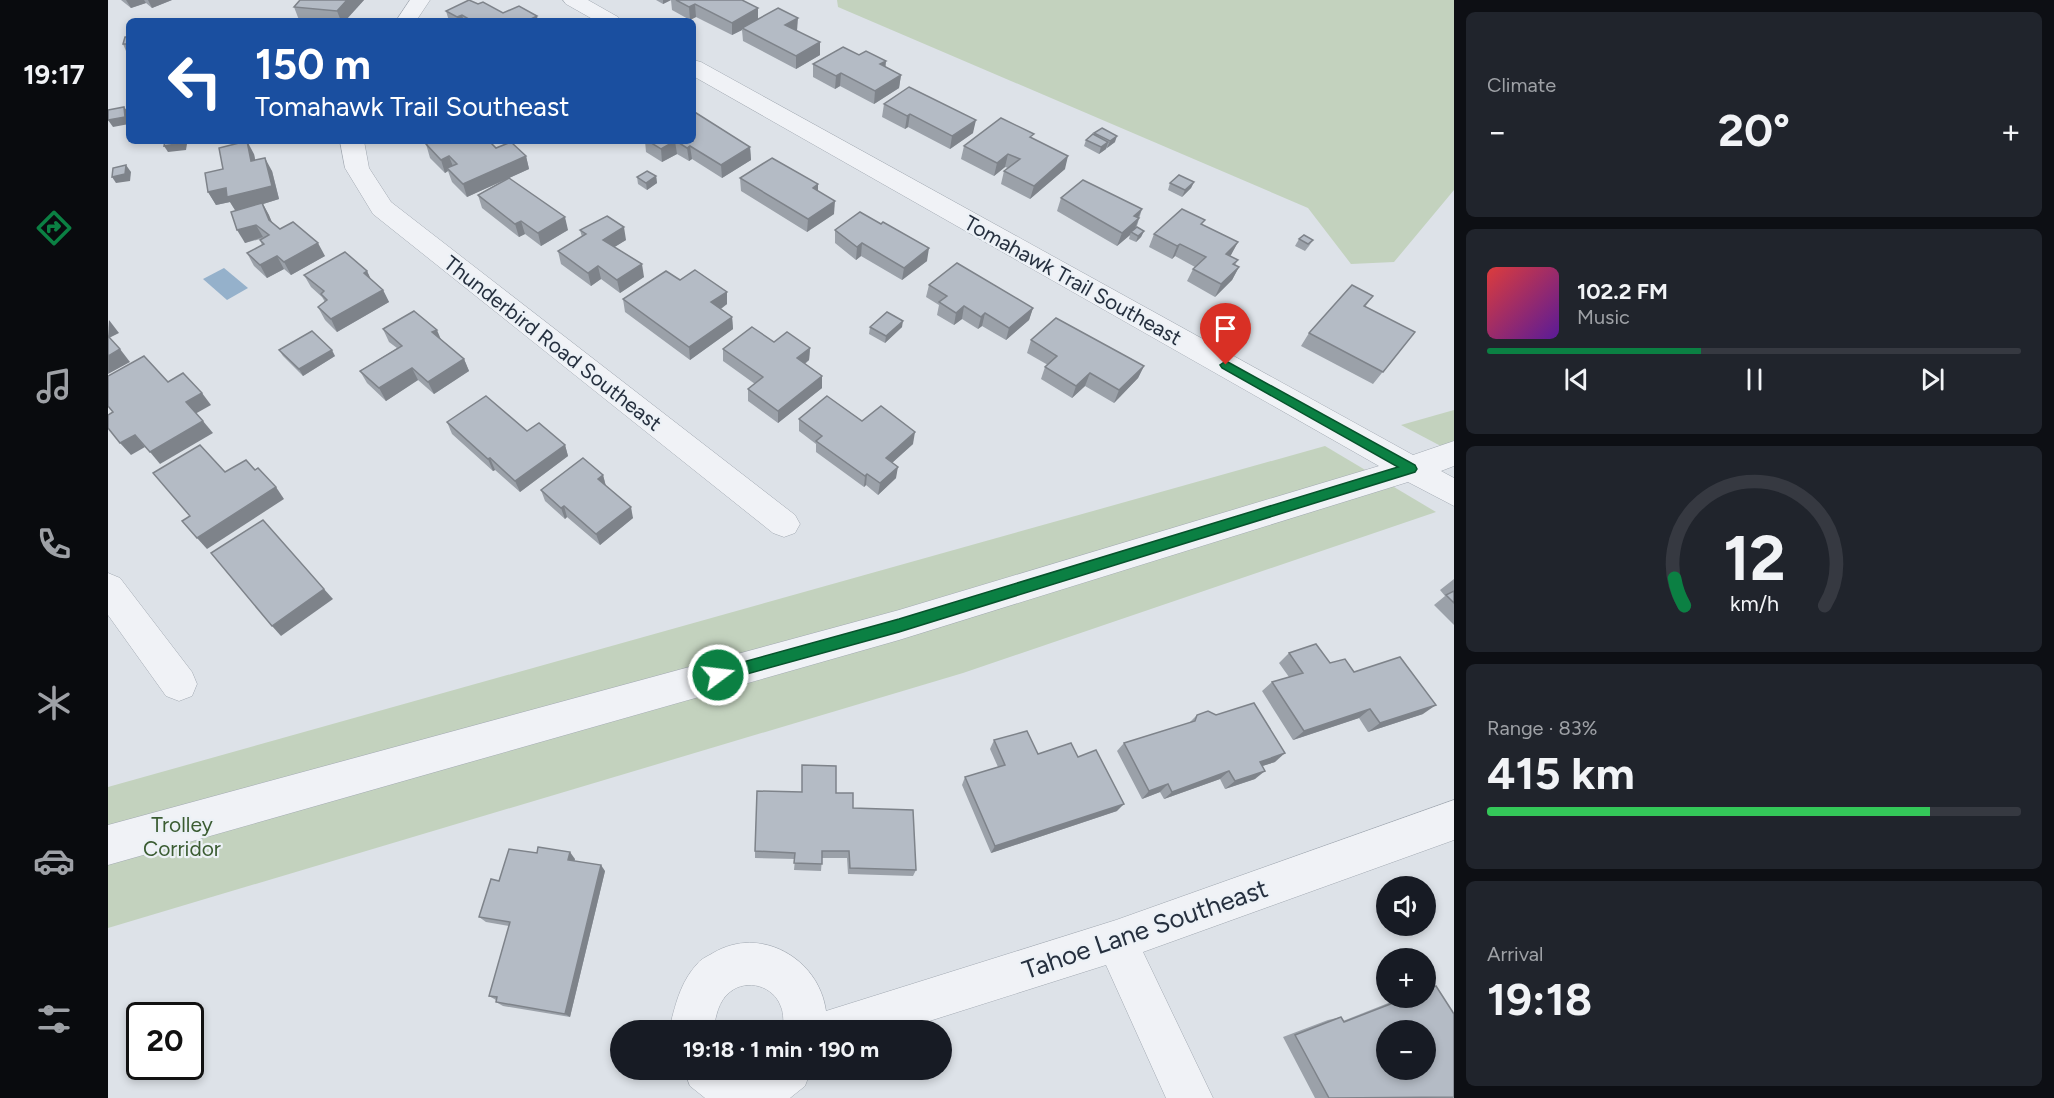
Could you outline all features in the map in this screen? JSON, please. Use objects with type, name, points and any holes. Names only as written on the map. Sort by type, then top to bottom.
[{"type":"street","points":[[408,18],[420,0]]},
{"type":"street","points":[[573,0],[606,18]]},
{"type":"street","name":"Tomahawk Trail Southeast","points":[[696,69],[1454,493]]},
{"type":"street","name":"Thunderbird Road Southeast","points":[[352,144],[351,152],[362,182],[382,208],[784,524]]},
{"type":"street","points":[[108,845],[899,625],[1411,469],[1454,453]]},
{"type":"street","points":[[108,588],[179,684]]},
{"type":"street","name":"Tahoe Lane Southeast","points":[[866,1020],[1116,941],[1454,820]]},
{"type":"street","points":[[1116,941],[1190,1098]]},
{"type":"street","points":[[693,1020],[693,1011],[700,992],[712,977],[744,962],[762,964],[778,971],[792,983],[801,1000],[806,1020]]},
{"type":"street","points":[[718,1080],[725,1086],[745,1090],[765,1087],[778,1080]]},
{"type":"green space","points":[[837,0],[1454,0],[1454,190],[1394,262],[1351,264],[1308,208],[838,7]]},
{"type":"green space","points":[[1454,410],[1454,453],[1401,425]]},
{"type":"green space","name":"Trolley Corridor","points":[[1325,446],[1436,512],[963,673],[108,928],[108,787]]},
{"type":"water","points":[[224,268],[248,288],[227,300],[203,279]]},
{"type":"building","points":[[300,0],[347,0],[337,11],[294,7]]},
{"type":"building","points":[[469,0],[478,4],[483,2],[503,13],[519,6],[537,16],[533,18],[467,18],[462,15],[457,17],[446,11]]},
{"type":"building","points":[[676,0],[742,0],[758,8],[732,23],[695,4],[689,7]]},
{"type":"building","points":[[778,8],[798,18],[785,25],[820,42],[796,56],[742,28]]},
{"type":"building","points":[[843,47],[859,55],[866,51],[886,61],[880,64],[901,75],[875,91],[841,73],[836,76],[813,64]]},
{"type":"building","points":[[909,87],[976,120],[952,136],[910,114],[907,116],[884,104]]},
{"type":"building","points":[[124,107],[125,117],[108,120],[108,110]]},
{"type":"building","points":[[696,113],[750,147],[721,165],[690,146],[687,148],[681,144],[696,144]]},
{"type":"building","points":[[1001,118],[1034,134],[1030,137],[1068,156],[1034,186],[1004,171],[1020,159],[1008,154],[997,163],[964,146]]},
{"type":"building","points":[[1102,128],[1117,136],[1110,141],[1094,133]]},
{"type":"building","points":[[1093,134],[1108,142],[1101,147],[1086,140]]},
{"type":"building","points":[[248,144],[251,161],[265,158],[272,186],[227,197],[226,188],[208,192],[205,173],[223,169],[219,148]]},
{"type":"building","points":[[426,144],[492,144],[496,148],[513,144],[526,156],[463,184],[447,168],[457,164],[449,156],[441,160]]},
{"type":"building","points":[[653,144],[670,144],[661,149]]},
{"type":"building","points":[[772,158],[818,184],[813,188],[835,201],[808,219],[740,178]]},
{"type":"building","points":[[126,165],[125,174],[112,177],[113,168]]},
{"type":"building","points":[[647,171],[656,176],[646,183],[637,177]]},
{"type":"building","points":[[1179,175],[1194,182],[1185,190],[1170,183]]},
{"type":"building","points":[[509,178],[565,217],[538,233],[521,221],[515,224],[478,195]]},
{"type":"building","points":[[1083,180],[1142,209],[1134,216],[1139,218],[1122,233],[1061,198]]},
{"type":"building","points":[[262,203],[269,220],[280,229],[293,222],[318,243],[284,262],[277,256],[260,265],[247,253],[264,244],[260,240],[269,235],[256,225],[237,230],[231,212]]},
{"type":"building","points":[[1182,209],[1205,220],[1201,224],[1238,242],[1226,254],[1238,260],[1233,264],[1239,267],[1221,284],[1193,269],[1206,257],[1154,234]]},
{"type":"building","points":[[860,212],[929,248],[904,268],[862,243],[857,247],[835,230]]},
{"type":"building","points":[[607,216],[624,227],[603,240],[642,264],[617,280],[598,266],[588,273],[558,251],[586,234],[580,230]]},
{"type":"building","points":[[1137,227],[1144,231],[1138,236],[1131,232]]},
{"type":"building","points":[[1304,235],[1313,240],[1308,244],[1299,239]]},
{"type":"building","points":[[345,252],[367,271],[364,273],[383,290],[331,319],[318,307],[327,300],[321,294],[324,291],[304,275]]},
{"type":"building","points":[[957,263],[1033,308],[1009,328],[985,313],[981,317],[964,306],[956,313],[939,302],[947,296],[929,285]]},
{"type":"building","points":[[695,270],[727,292],[711,302],[732,317],[689,347],[623,299],[666,271],[680,280]]},
{"type":"building","points":[[1352,285],[1373,296],[1364,306],[1415,332],[1383,372],[1309,333]]},
{"type":"building","points":[[414,311],[437,330],[432,332],[464,359],[428,382],[412,368],[379,388],[360,371],[402,346],[383,329]]},
{"type":"building","points":[[887,312],[903,321],[886,336],[870,327]]},
{"type":"building","points":[[1056,318],[1144,366],[1119,390],[1090,373],[1076,386],[1045,367],[1057,356],[1031,340]]},
{"type":"building","points":[[752,327],[774,342],[787,332],[810,348],[797,358],[822,376],[778,411],[748,389],[763,377],[723,349]]},
{"type":"building","points":[[312,331],[332,350],[299,369],[279,350]]},
{"type":"building","points":[[108,336],[120,349],[108,356]]},
{"type":"building","points":[[144,356],[168,382],[183,373],[202,393],[186,402],[203,421],[150,452],[135,435],[120,443],[108,428],[108,415],[113,412],[108,406],[108,376]]},
{"type":"building","points":[[486,396],[527,431],[539,423],[565,445],[515,481],[447,422]]},
{"type":"building","points":[[827,396],[862,421],[881,406],[915,432],[886,458],[898,467],[880,483],[867,474],[865,476],[816,441],[822,436],[799,419]]},
{"type":"building","points":[[200,445],[225,472],[246,460],[255,470],[258,468],[276,487],[197,538],[182,521],[190,516],[153,473]]},
{"type":"building","points":[[583,458],[603,475],[598,479],[631,507],[596,534],[564,506],[561,508],[541,490]]},
{"type":"building","points":[[263,520],[324,589],[272,626],[211,553]]},
{"type":"building","points":[[1454,591],[1454,603],[1446,595]]},
{"type":"building","points":[[1316,644],[1330,663],[1345,659],[1354,672],[1400,657],[1436,705],[1380,723],[1370,709],[1304,731],[1272,682],[1303,673],[1289,653]]},
{"type":"building","points":[[1254,703],[1285,753],[1260,762],[1265,771],[1235,781],[1229,771],[1172,792],[1168,784],[1149,791],[1124,743],[1195,721],[1197,715],[1208,711],[1216,715]]},
{"type":"building","points":[[1027,731],[1038,754],[1071,743],[1078,757],[1096,750],[1124,804],[995,846],[965,777],[1005,765],[994,740]]},
{"type":"building","points":[[802,765],[836,766],[836,793],[853,793],[853,808],[913,810],[916,870],[850,868],[849,851],[822,851],[822,864],[794,863],[795,853],[755,851],[757,791],[802,792]]},
{"type":"building","points":[[538,847],[570,852],[568,860],[601,865],[565,1014],[496,1002],[497,997],[489,996],[510,922],[479,917],[491,879],[499,881],[509,849],[537,853]]},
{"type":"building","points":[[1436,986],[1454,1014],[1454,1097],[1329,1098],[1295,1035],[1341,1017],[1344,1022],[1380,1008],[1436,1008]]},
{"type":"route","points":[[718,675],[899,625],[1411,469],[1226,365]]}]
